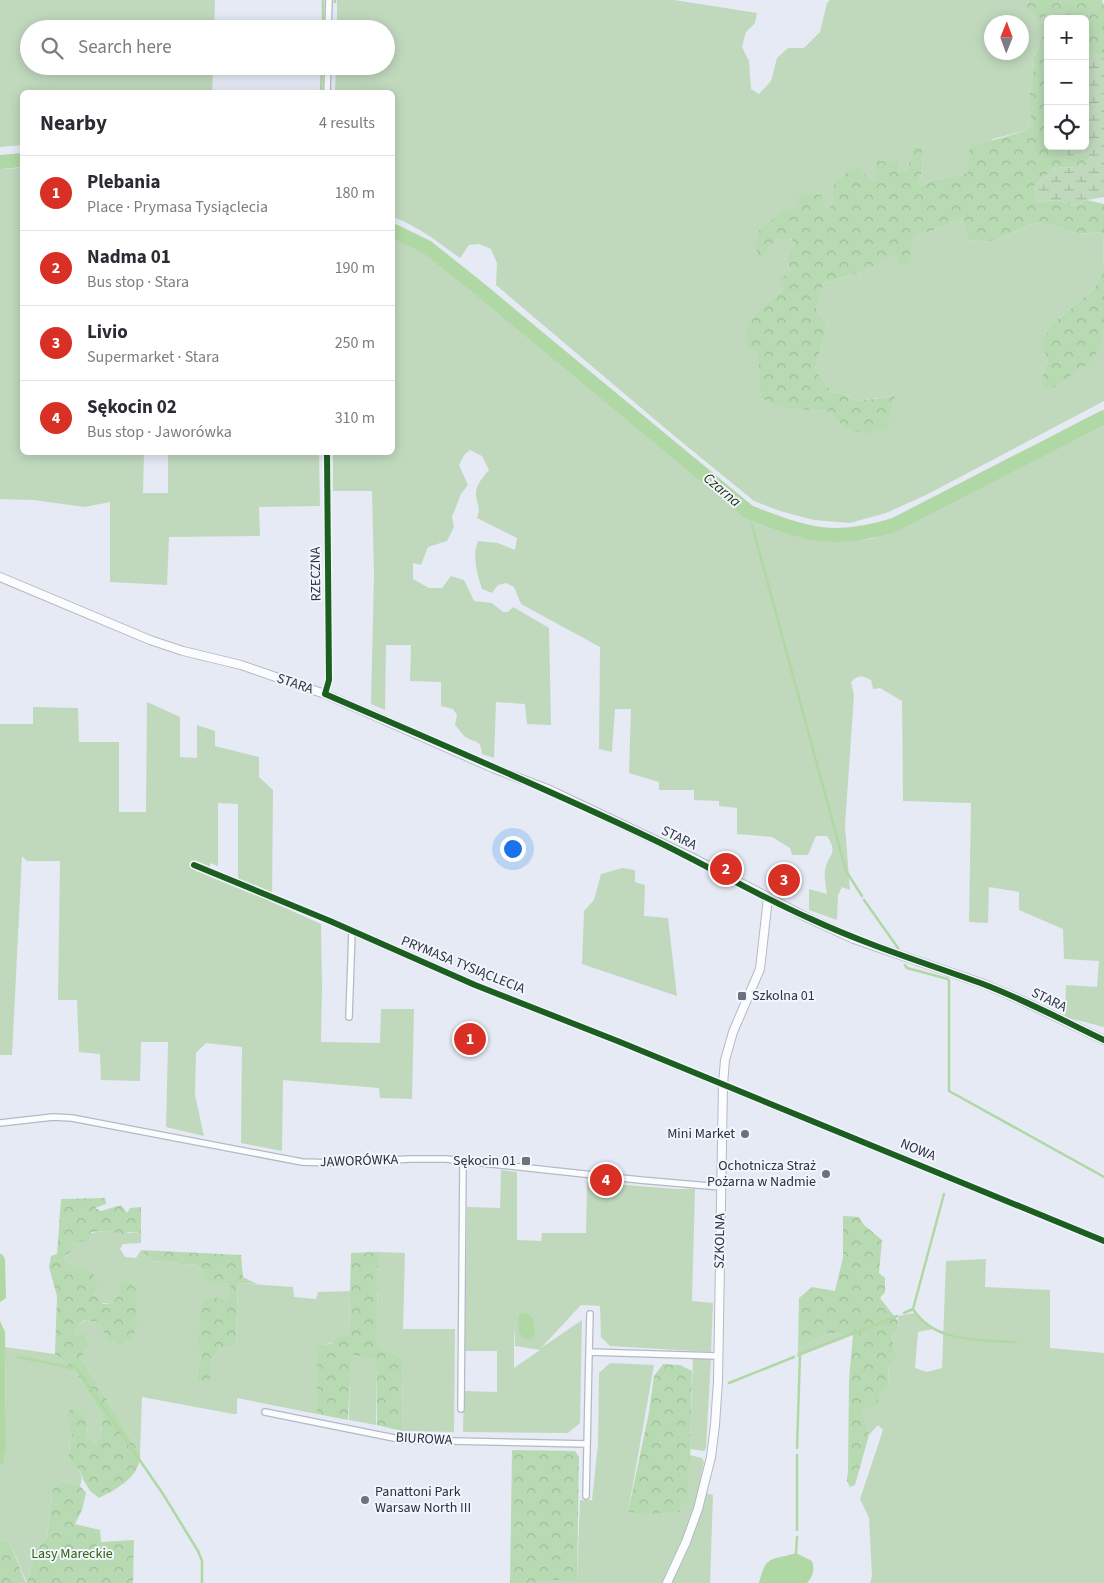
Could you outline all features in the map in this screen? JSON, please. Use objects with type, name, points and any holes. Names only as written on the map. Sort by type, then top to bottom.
[{"type":"street","points":[[328,20],[329,0]]},
{"type":"street","points":[[327,90],[328,75]]},
{"type":"street","name":"RZECZNA","points":[[325,694],[329,680],[327,455]]},
{"type":"street","name":"STARA","points":[[0,577],[150,640],[183,651],[241,665],[325,694],[493,768],[550,790],[691,857],[768,898],[854,939],[984,984],[1104,1040]]},
{"type":"street","name":"PRYMASA TYSIĄCLECIA","points":[[194,865],[466,981],[723,1084]]},
{"type":"street","name":"SZKOLNA","points":[[667,1583],[698,1510],[711,1457],[717,1406],[725,1060],[733,1032],[760,969],[768,898]]},
{"type":"street","points":[[350,1017],[352,931]]},
{"type":"street","name":"NOWA","points":[[723,1084],[1104,1241]]},
{"type":"street","name":"JAWORÓWKA","points":[[0,1122],[53,1117],[72,1118],[308,1162],[335,1163],[410,1158],[463,1161],[722,1187]]},
{"type":"street","points":[[461,1408],[463,1161]]},
{"type":"street","points":[[586,1496],[590,1314]]},
{"type":"street","points":[[589,1352],[718,1356]]},
{"type":"street","name":"BIUROWA","points":[[265,1412],[404,1440],[587,1444]]},
{"type":"green space","points":[[0,0],[215,0],[214,20],[20,20],[20,75],[213,75],[212,90],[20,90],[20,145],[0,147]]},
{"type":"green space","points":[[337,0],[674,0],[757,13],[755,23],[746,32],[742,47],[749,61],[751,89],[759,94],[771,81],[777,58],[788,48],[804,48],[820,32],[827,3],[830,0],[1029,0],[1026,4],[1065,12],[1065,15],[1044,15],[1044,37],[1042,37],[1034,55],[1033,75],[1028,102],[1031,120],[1028,130],[993,139],[968,173],[931,181],[919,186],[923,162],[922,147],[913,146],[907,171],[876,182],[867,178],[834,186],[833,202],[825,213],[795,210],[777,238],[791,238],[794,244],[786,258],[791,273],[783,289],[771,300],[758,354],[807,409],[827,411],[845,428],[894,396],[856,401],[844,394],[831,392],[815,369],[827,325],[816,309],[824,283],[862,272],[896,253],[914,237],[943,227],[962,216],[969,240],[989,242],[1035,223],[1052,225],[1077,234],[1099,232],[1104,234],[1103,271],[1093,290],[1052,324],[1048,359],[1041,380],[1102,343],[1104,328],[1104,401],[926,495],[886,513],[850,523],[814,520],[780,511],[754,501],[496,285],[497,263],[491,249],[479,244],[469,245],[460,258],[420,230],[395,218],[395,90],[335,90],[336,75],[395,75],[395,20],[337,20]]},
{"type":"green space","points":[[1029,0],[1102,0],[1104,6],[1104,54],[1099,55],[1089,50],[1089,15],[1065,15],[1065,12],[1054,11],[1040,18],[1030,13],[1026,4]]},
{"type":"green space","points":[[1042,37],[1044,37],[1044,150],[1061,150],[1071,157],[1086,154],[1091,157],[1078,168],[1056,167],[1034,186],[1037,202],[1057,200],[1076,206],[1087,200],[1104,204],[1104,234],[1099,232],[1077,234],[1052,225],[1035,223],[989,242],[969,240],[962,217],[943,227],[914,237],[908,265],[900,265],[896,254],[862,272],[824,283],[816,309],[827,325],[815,369],[831,392],[844,394],[856,401],[895,396],[887,428],[866,434],[845,428],[827,411],[784,408],[761,398],[758,354],[747,344],[748,322],[783,289],[779,278],[791,273],[786,258],[794,244],[791,238],[777,238],[761,258],[754,247],[759,231],[783,211],[795,210],[800,193],[821,195],[826,212],[833,202],[833,186],[848,171],[860,167],[867,178],[876,182],[876,161],[897,161],[898,173],[907,171],[913,146],[922,147],[923,162],[919,186],[931,181],[968,173],[970,147],[1028,130],[1031,120],[1028,102],[1034,56]]},
{"type":"green space","points":[[1089,50],[1099,55],[1104,54],[1104,197],[1087,200],[1076,206],[1057,200],[1037,202],[1034,186],[1056,167],[1078,168],[1091,157],[1086,154],[1071,157],[1060,151],[1089,150]]},
{"type":"green space","points":[[20,168],[20,455],[144,455],[143,493],[168,493],[168,455],[319,455],[320,506],[259,507],[260,536],[169,537],[167,585],[110,582],[110,502],[85,507],[33,500],[0,499],[0,169]]},
{"type":"green space","points":[[395,236],[422,250],[755,521],[801,536],[837,541],[871,539],[902,528],[1104,423],[1104,1027],[1065,1017],[1066,985],[1097,987],[1099,961],[1064,959],[1063,929],[1019,910],[1019,892],[989,887],[988,923],[969,922],[971,803],[903,801],[902,701],[880,688],[873,689],[871,680],[860,676],[851,682],[854,695],[845,826],[850,890],[842,887],[838,895],[837,920],[809,910],[809,889],[827,894],[825,870],[832,854],[832,847],[827,836],[816,836],[808,855],[792,855],[790,848],[772,837],[737,834],[737,808],[719,806],[719,801],[694,800],[694,790],[659,790],[659,782],[629,773],[631,709],[615,709],[612,752],[599,749],[600,647],[521,604],[514,587],[506,583],[498,585],[492,593],[482,589],[475,559],[478,541],[498,543],[515,550],[517,538],[477,518],[479,509],[476,495],[477,488],[489,470],[482,456],[470,450],[464,455],[459,465],[468,485],[461,494],[452,517],[454,527],[447,541],[428,547],[421,565],[413,563],[413,579],[429,588],[442,588],[451,576],[464,580],[474,601],[492,603],[503,612],[508,612],[513,607],[549,628],[551,725],[527,724],[525,704],[496,702],[494,758],[482,754],[479,744],[465,737],[455,725],[457,715],[453,709],[441,706],[441,682],[410,681],[411,645],[386,645],[385,710],[371,704],[374,574],[372,491],[333,491],[333,455],[395,455]]},
{"type":"green space","points":[[1104,244],[1104,328],[1102,343],[1093,360],[1053,388],[1045,388],[1041,380],[1048,359],[1041,344],[1052,324],[1093,290],[1103,271]]},
{"type":"green space","points":[[147,702],[180,717],[180,757],[197,758],[197,725],[215,731],[215,746],[259,757],[259,777],[273,790],[272,902],[321,924],[321,1042],[380,1043],[381,1009],[414,1009],[412,1099],[380,1098],[379,1088],[283,1080],[282,1151],[241,1143],[242,1047],[206,1043],[196,1053],[195,1095],[204,1136],[166,1127],[168,1042],[141,1042],[140,1081],[101,1080],[100,1054],[79,1052],[77,1000],[58,1000],[60,861],[27,861],[22,856],[12,1055],[0,1055],[0,724],[33,724],[33,707],[78,708],[79,742],[119,742],[119,812],[146,812]],"holes":[[[218,803],[238,804],[238,887],[210,876],[210,863],[218,866]]]},
{"type":"green space","points":[[622,868],[635,870],[635,882],[645,885],[644,916],[668,918],[677,996],[582,964],[584,911],[594,900],[601,874]]},
{"type":"green space","points":[[501,1170],[517,1172],[517,1240],[541,1241],[542,1233],[586,1233],[587,1182],[695,1189],[692,1301],[713,1303],[711,1352],[610,1346],[601,1337],[600,1306],[581,1305],[541,1348],[582,1320],[580,1423],[568,1433],[463,1432],[464,1391],[497,1392],[497,1351],[465,1351],[467,1207],[500,1208]],"holes":[[[514,1322],[515,1346],[540,1350],[514,1368]]]},
{"type":"green space","points":[[105,1198],[106,1204],[95,1208],[101,1211],[121,1205],[127,1213],[130,1208],[141,1207],[141,1233],[91,1232],[88,1242],[73,1241],[72,1251],[65,1255],[65,1261],[75,1270],[84,1267],[93,1274],[98,1283],[93,1293],[103,1304],[112,1303],[118,1296],[119,1282],[128,1281],[136,1289],[137,1326],[132,1340],[121,1343],[107,1339],[99,1322],[84,1320],[75,1328],[74,1335],[87,1335],[89,1344],[81,1358],[140,1453],[140,1461],[133,1475],[127,1481],[99,1498],[90,1491],[80,1471],[68,1458],[72,1433],[66,1413],[72,1409],[81,1412],[87,1423],[88,1438],[96,1442],[101,1435],[102,1416],[75,1371],[55,1354],[57,1296],[49,1267],[51,1256],[57,1254],[61,1199]]},
{"type":"green space","points":[[843,1216],[859,1217],[864,1225],[882,1240],[879,1273],[885,1278],[885,1292],[880,1298],[898,1321],[899,1330],[891,1335],[897,1357],[888,1367],[889,1385],[879,1396],[877,1406],[862,1410],[869,1435],[855,1485],[850,1487],[847,1481],[849,1380],[853,1335],[829,1333],[798,1348],[799,1298],[812,1287],[835,1291],[843,1257]]},
{"type":"green space","points":[[106,1231],[141,1233],[141,1243],[123,1244],[120,1249],[125,1257],[136,1258],[141,1250],[152,1261],[198,1265],[209,1283],[225,1283],[231,1287],[231,1298],[201,1305],[202,1351],[196,1379],[212,1375],[208,1361],[218,1350],[236,1344],[238,1283],[293,1287],[294,1297],[316,1299],[318,1292],[350,1291],[349,1336],[317,1346],[317,1414],[237,1398],[237,1414],[233,1414],[142,1397],[140,1453],[81,1358],[89,1344],[87,1335],[74,1335],[74,1328],[85,1320],[99,1322],[121,1343],[119,1282],[118,1297],[112,1303],[102,1303],[65,1261],[69,1247],[78,1238],[91,1233]]},
{"type":"green space","points":[[141,1250],[241,1255],[243,1277],[257,1284],[238,1283],[236,1344],[218,1350],[209,1361],[212,1375],[207,1383],[196,1379],[202,1351],[198,1346],[201,1305],[213,1296],[224,1301],[230,1298],[231,1287],[225,1283],[209,1284],[198,1265],[152,1261]]},
{"type":"green space","points":[[378,1252],[405,1253],[403,1329],[455,1329],[454,1432],[402,1431],[403,1358],[377,1346]]},
{"type":"green space","points":[[378,1252],[377,1346],[403,1358],[402,1431],[377,1425],[376,1360],[351,1354],[348,1420],[317,1414],[317,1345],[322,1346],[332,1343],[339,1336],[349,1336],[351,1253]]},
{"type":"green space","points":[[986,1259],[985,1287],[1050,1290],[1050,1348],[1104,1353],[1104,1583],[870,1583],[872,1576],[869,1518],[860,1499],[883,1430],[878,1425],[869,1435],[862,1410],[889,1385],[888,1367],[897,1357],[891,1335],[899,1330],[898,1316],[914,1313],[933,1329],[918,1332],[915,1368],[927,1372],[942,1368],[946,1261]]},
{"type":"green space","points":[[829,1333],[853,1335],[797,1357],[798,1348]]},
{"type":"green space","points":[[5,1347],[55,1354],[75,1371],[102,1416],[101,1435],[96,1442],[88,1438],[87,1423],[72,1433],[68,1458],[81,1474],[80,1486],[63,1481],[53,1486],[47,1538],[36,1549],[27,1583],[9,1541],[0,1539],[0,1465],[3,1464],[6,1450]]},
{"type":"green space","points":[[350,1353],[376,1360],[376,1425],[349,1420]]},
{"type":"green space","points":[[693,1358],[711,1358],[706,1448],[704,1451],[690,1449]]},
{"type":"green space","points":[[610,1363],[654,1365],[628,1512],[680,1512],[680,1503],[689,1502],[690,1455],[702,1458],[704,1462],[698,1491],[713,1495],[710,1583],[535,1583],[535,1580],[577,1580],[580,1500],[592,1500],[598,1444],[599,1373]]},
{"type":"green space","points":[[663,1364],[680,1365],[692,1371],[689,1503],[681,1503],[680,1512],[645,1514],[628,1512],[649,1412],[654,1376]]},
{"type":"green space","points":[[512,1450],[575,1451],[579,1457],[577,1580],[536,1580],[535,1583],[510,1583]]},
{"type":"green space","name":"Lasy Mareckie","points":[[63,1481],[80,1486],[86,1493],[82,1510],[75,1524],[100,1530],[101,1542],[134,1540],[133,1583],[27,1583],[36,1549],[47,1538],[53,1486]]},
{"type":"green space","name":"Lasy Mareckie","points":[[0,1539],[9,1541],[26,1583],[0,1583]]},
{"type":"shaded area","points":[[0,1254],[5,1259],[6,1298],[0,1302]]},
{"type":"shaded area","points":[[522,1313],[529,1315],[533,1320],[535,1335],[531,1340],[523,1337],[519,1332],[519,1315]]},
{"type":"shaded area","points":[[0,1321],[5,1332],[6,1450],[3,1464],[0,1465]]},
{"type":"shaded area","points":[[796,1553],[812,1561],[813,1573],[807,1583],[759,1583],[767,1563],[775,1558]]},
{"type":"waterway","points":[[323,1],[323,20]]},
{"type":"waterway","points":[[321,90],[322,75]]},
{"type":"waterway","name":"Czarna","points":[[0,162],[20,160]]},
{"type":"waterway","name":"Czarna","points":[[395,231],[427,247],[749,512],[804,531],[820,534],[854,534],[894,525],[1104,417]]},
{"type":"waterway","name":"Czarna","points":[[749,512],[751,520]]},
{"type":"waterway","points":[[752,525],[846,871],[862,896]]},
{"type":"waterway","points":[[864,900],[898,948]]},
{"type":"waterway","points":[[905,965],[907,968],[948,979],[949,981],[949,1091],[1104,1177]]},
{"type":"waterway","points":[[904,1313],[913,1309],[944,1194]]},
{"type":"waterway","points":[[913,1309],[922,1320],[945,1334],[973,1340],[1016,1342]]},
{"type":"waterway","points":[[797,1448],[800,1354],[897,1316]]},
{"type":"waterway","points":[[18,1357],[77,1369],[163,1494],[198,1551],[202,1561],[202,1583]]},
{"type":"waterway","points":[[729,1383],[794,1357]]},
{"type":"waterway","points":[[797,1455],[797,1530]]},
{"type":"waterway","points":[[796,1553],[797,1537]]},
{"type":"cycle path","points":[[327,455],[329,680],[325,694],[610,819],[791,910],[875,945],[999,990],[1104,1040]]},
{"type":"cycle path","points":[[194,865],[330,921],[475,985],[620,1042],[1104,1241]]},
{"type":"place","name":"Nadma 01","points":[[726,869]]},
{"type":"place","name":"Livio","points":[[784,880]]},
{"type":"place","name":"Szkolna 01","points":[[742,996]]},
{"type":"place","name":"Plebania","points":[[470,1039]]},
{"type":"place","name":"Mini Market","points":[[745,1134]]},
{"type":"place","name":"Sękocin 01","points":[[526,1161]]},
{"type":"place","name":"Ochotnicza Straż Pożarna w Nadmie","points":[[826,1174]]},
{"type":"place","name":"Sękocin 02","points":[[606,1180]]},
{"type":"place","name":"Panattoni Park Warsaw North III","points":[[365,1500]]}]
